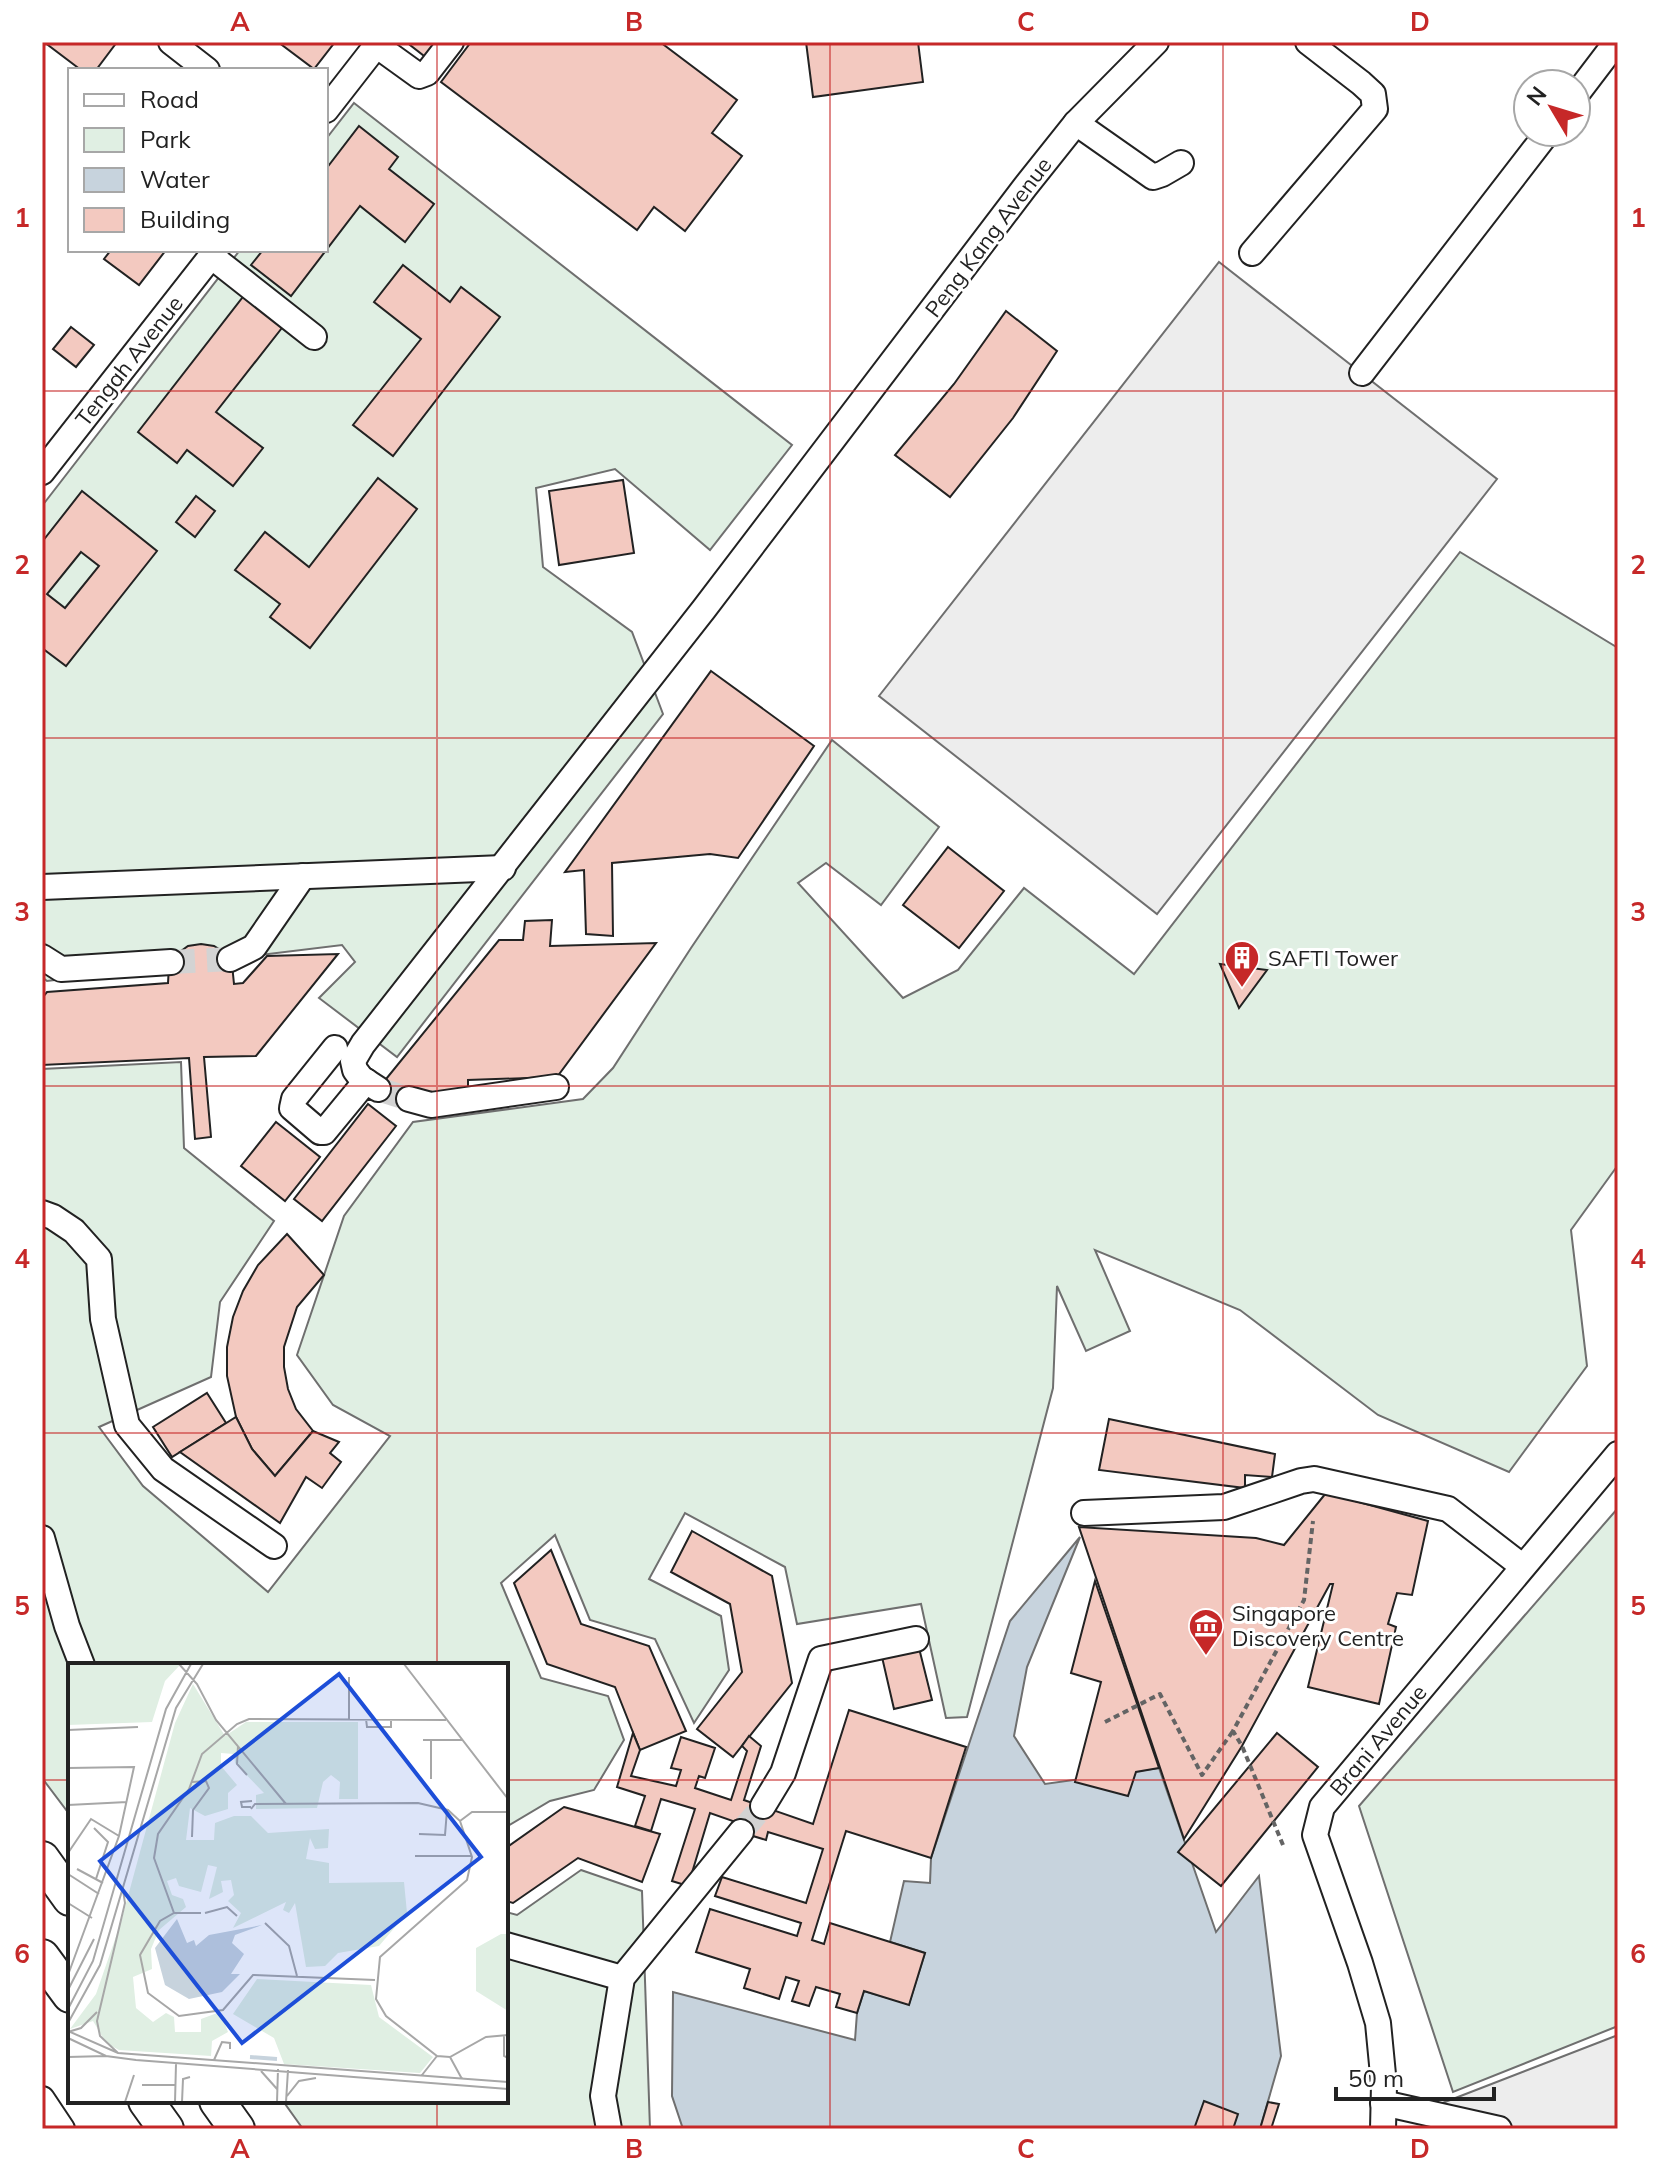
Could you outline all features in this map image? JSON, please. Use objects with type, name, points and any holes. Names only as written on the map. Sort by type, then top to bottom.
[{"type":"highway","points":[[42,1859],[68,1895]]},
{"type":"highway","points":[[42,1957],[68,1992]]},
{"type":"highway","points":[[135,2103],[151,2129]]},
{"type":"highway","points":[[147,2103],[166,2129]]},
{"type":"highway","points":[[218,2103],[237,2129]]},
{"type":"lane","points":[[328,107],[378,44],[419,76],[427,73],[451,42]]},
{"type":"lane","name":"Peng Kang Avenue","points":[[335,1048],[294,1099],[292,1108],[320,1132],[324,1132],[372,1085],[355,1070],[353,1061],[363,1044],[503,868],[1025,187],[1076,123],[1156,42]]},
{"type":"lane","points":[[1252,253],[1375,109],[1373,94],[1308,42]]},
{"type":"lane","points":[[177,44],[205,68]]},
{"type":"lane","points":[[1592,72],[1609,48]]},
{"type":"lane","points":[[1076,123],[1153,177],[1181,163]]},
{"type":"lane","points":[[1362,373],[1536,148]]},
{"type":"lane","points":[[213,253],[314,337]]},
{"type":"lane","name":"Tengah Avenue","points":[[42,472],[213,253]]},
{"type":"lane","points":[[42,887],[503,868]]},
{"type":"lane","points":[[230,959],[254,947],[303,876]]},
{"type":"lane","points":[[42,957],[61,969],[171,962]]},
{"type":"lane","points":[[409,1099],[431,1105],[556,1087]]},
{"type":"lane","points":[[42,1213],[74,1231],[99,1259],[103,1319],[127,1425],[163,1469],[274,1546]]},
{"type":"lane","name":"Brani Avenue","points":[[1383,2129],[1384,2085],[1378,2023],[1315,1835],[1322,1807],[1618,1454]]},
{"type":"lane","points":[[1084,1513],[1224,1507],[1314,1479],[1448,1509],[1522,1566]]},
{"type":"lane","points":[[42,1538],[67,1626],[81,1663]]},
{"type":"lane","points":[[763,1806],[783,1773],[821,1659],[916,1639]]},
{"type":"lane","points":[[609,2129],[603,2096],[622,1978],[741,1832]]},
{"type":"lane","points":[[508,1946],[622,1978]]},
{"type":"lane","points":[[42,2099],[62,2129]]},
{"type":"lane","points":[[1383,2103],[1499,2129]]},
{"type":"path","points":[[1105,1722],[1160,1694],[1202,1775],[1233,1731],[1304,1600],[1313,1521]]},
{"type":"path","points":[[1233,1731],[1283,1845]]},
{"type":"green space","points":[[354,103],[792,445],[710,550],[615,469],[536,488],[543,567],[632,632],[663,714],[397,1057],[319,998],[355,962],[342,945],[47,981],[42,977],[42,506],[238,252],[328,252],[328,136]]},
{"type":"green space","points":[[1460,552],[1618,648],[1618,1165],[1571,1230],[1587,1366],[1509,1472],[1378,1415],[1240,1310],[1095,1250],[1130,1331],[1086,1351],[1057,1286],[1053,1388],[967,1717],[946,1718],[921,1604],[797,1624],[785,1567],[685,1513],[649,1579],[721,1616],[729,1670],[694,1723],[655,1639],[590,1620],[555,1535],[501,1583],[541,1678],[608,1696],[624,1740],[594,1790],[550,1801],[508,1826],[508,1663],[68,1663],[68,1812],[42,1778],[42,1069],[181,1062],[184,1148],[274,1221],[220,1302],[211,1377],[99,1427],[143,1486],[268,1592],[390,1436],[333,1405],[297,1355],[344,1216],[413,1122],[583,1099],[613,1068],[832,740],[939,827],[881,905],[826,863],[798,883],[903,998],[958,970],[1024,888],[1134,974]]},
{"type":"green space","points":[[1618,1508],[1618,2026],[1453,2092],[1359,1806]]},
{"type":"green space","points":[[581,1870],[642,1891],[650,2129],[303,2129],[284,2103],[508,2103],[508,1913],[517,1915]]},
{"type":"shaded area","points":[[1219,262],[1497,479],[1157,914],[879,696]]},
{"type":"shaded area","points":[[1618,2035],[1618,2129],[1489,2129],[1427,2109]]},
{"type":"water","points":[[1080,1537],[1027,1667],[1014,1736],[1045,1784],[1159,1768],[1216,1932],[1259,1876],[1281,2056],[1260,2129],[683,2129],[672,2096],[673,1992],[855,2040],[857,2013],[864,1991],[909,2004],[925,1953],[890,1942],[904,1881],[930,1883],[931,1858],[1010,1621]]},
{"type":"building","points":[[44,42],[117,42],[98,68],[78,68]]},
{"type":"building","points":[[278,42],[335,42],[313,68]]},
{"type":"building","points":[[412,42],[440,42],[428,59],[410,45]]},
{"type":"building","points":[[471,42],[660,42],[737,100],[712,133],[742,156],[685,231],[654,207],[637,230],[441,82]]},
{"type":"building","points":[[806,42],[918,42],[923,82],[813,97]]},
{"type":"building","points":[[359,126],[398,157],[389,169],[434,204],[405,242],[360,206],[328,248],[328,166]]},
{"type":"building","points":[[109,252],[164,252],[139,285],[104,259]]},
{"type":"building","points":[[261,252],[325,252],[291,296],[251,265]]},
{"type":"building","points":[[403,265],[450,302],[461,287],[500,317],[393,456],[353,425],[421,339],[374,302]]},
{"type":"building","points":[[246,293],[285,324],[216,412],[263,448],[233,486],[187,450],[177,463],[138,432]]},
{"type":"building","points":[[1006,311],[1057,351],[1013,418],[950,497],[895,455],[954,384]]},
{"type":"building","points":[[71,327],[94,345],[76,367],[53,349]]},
{"type":"building","points":[[378,478],[417,509],[310,648],[270,617],[280,604],[235,570],[265,532],[309,567]]},
{"type":"building","points":[[623,480],[634,553],[559,565],[549,491]]},
{"type":"building","points":[[82,491],[157,551],[66,666],[42,648],[42,542]],"holes":[[[81,552],[99,566],[65,608],[47,594]]]},
{"type":"building","points":[[196,496],[215,511],[195,537],[176,522]]},
{"type":"building","points":[[711,671],[814,746],[738,858],[710,854],[612,863],[613,936],[586,934],[584,870],[565,872]]},
{"type":"building","points":[[948,847],[1004,891],[959,948],[903,905]]},
{"type":"building","points":[[552,920],[550,946],[656,943],[557,1077],[468,1080],[468,1098],[369,1100],[499,940],[523,940],[525,921]]},
{"type":"building","points":[[188,946],[214,946],[225,953],[232,964],[234,984],[243,983],[267,956],[338,954],[256,1056],[204,1057],[211,1137],[195,1139],[189,1058],[42,1065],[42,998],[47,992],[168,983],[169,965],[177,954]]},
{"type":"building","name":"SAFTI Tower","points":[[1220,964],[1267,970],[1239,1008]]},
{"type":"building","points":[[368,1104],[396,1126],[322,1221],[294,1199]]},
{"type":"building","points":[[276,1122],[320,1157],[285,1201],[241,1166]]},
{"type":"building","points":[[287,1234],[324,1275],[297,1307],[284,1347],[288,1389],[296,1409],[313,1431],[275,1476],[252,1449],[236,1417],[227,1376],[227,1347],[233,1317],[243,1291],[258,1265]]},
{"type":"building","points":[[207,1393],[226,1423],[172,1457],[153,1427]]},
{"type":"building","points":[[236,1417],[252,1449],[275,1476],[313,1431],[339,1442],[330,1453],[341,1462],[322,1488],[306,1477],[280,1523],[180,1452]]},
{"type":"building","points":[[1109,1419],[1275,1454],[1272,1477],[1245,1475],[1245,1488],[1099,1470]]},
{"type":"building","name":"Singapore Discovery Centre","points":[[1326,1493],[1428,1521],[1412,1595],[1397,1593],[1388,1624],[1396,1627],[1379,1704],[1308,1687],[1333,1584],[1330,1584],[1242,1746],[1184,1839],[1079,1527],[1256,1538],[1284,1545]]},
{"type":"building","points":[[692,1531],[772,1576],[792,1683],[733,1757],[697,1729],[742,1672],[730,1604],[671,1572]]},
{"type":"building","points":[[551,1550],[581,1624],[649,1646],[686,1731],[640,1750],[615,1687],[547,1664],[514,1583]]},
{"type":"building","points":[[1095,1581],[1159,1768],[1136,1772],[1128,1796],[1075,1782],[1101,1682],[1071,1673]]},
{"type":"building","points":[[919,1648],[932,1700],[894,1709],[882,1657]]},
{"type":"building","points":[[849,1710],[966,1747],[931,1858],[846,1831],[812,1940],[824,1944],[830,1923],[925,1953],[909,2005],[864,1991],[857,2013],[836,2007],[840,1994],[816,1987],[809,2006],[792,2001],[799,1981],[786,1977],[779,1999],[744,1988],[750,1969],[696,1952],[710,1909],[797,1936],[801,1923],[715,1896],[722,1877],[806,1903],[823,1849],[768,1832],[766,1840],[730,1829],[733,1821],[710,1813],[688,1886],[672,1881],[695,1809],[661,1799],[651,1831],[635,1826],[645,1796],[617,1787],[633,1733],[640,1750],[631,1776],[676,1786],[681,1770],[671,1768],[681,1737],[715,1748],[705,1778],[699,1776],[695,1788],[731,1800],[747,1751],[742,1746],[749,1736],[761,1746],[744,1800],[813,1824]]},
{"type":"building","points":[[1277,1733],[1318,1767],[1221,1886],[1178,1852]]},
{"type":"building","points":[[564,1807],[660,1834],[642,1882],[578,1858],[513,1903],[508,1902],[508,1847]]},
{"type":"building","points":[[1204,2101],[1238,2114],[1233,2129],[1194,2129]]},
{"type":"building","points":[[1268,2102],[1279,2104],[1271,2129],[1260,2129]]},
{"type":"tunnel","points":[[171,962],[230,959]]},
{"type":"tunnel","points":[[378,1089],[409,1099]]},
{"type":"tunnel","points":[[741,1832],[763,1806]]},
{"type":"place","name":"SAFTI Tower","points":[[1242,989]]},
{"type":"place","name":"Singapore Discovery Centre","points":[[1206,1657]]}]
